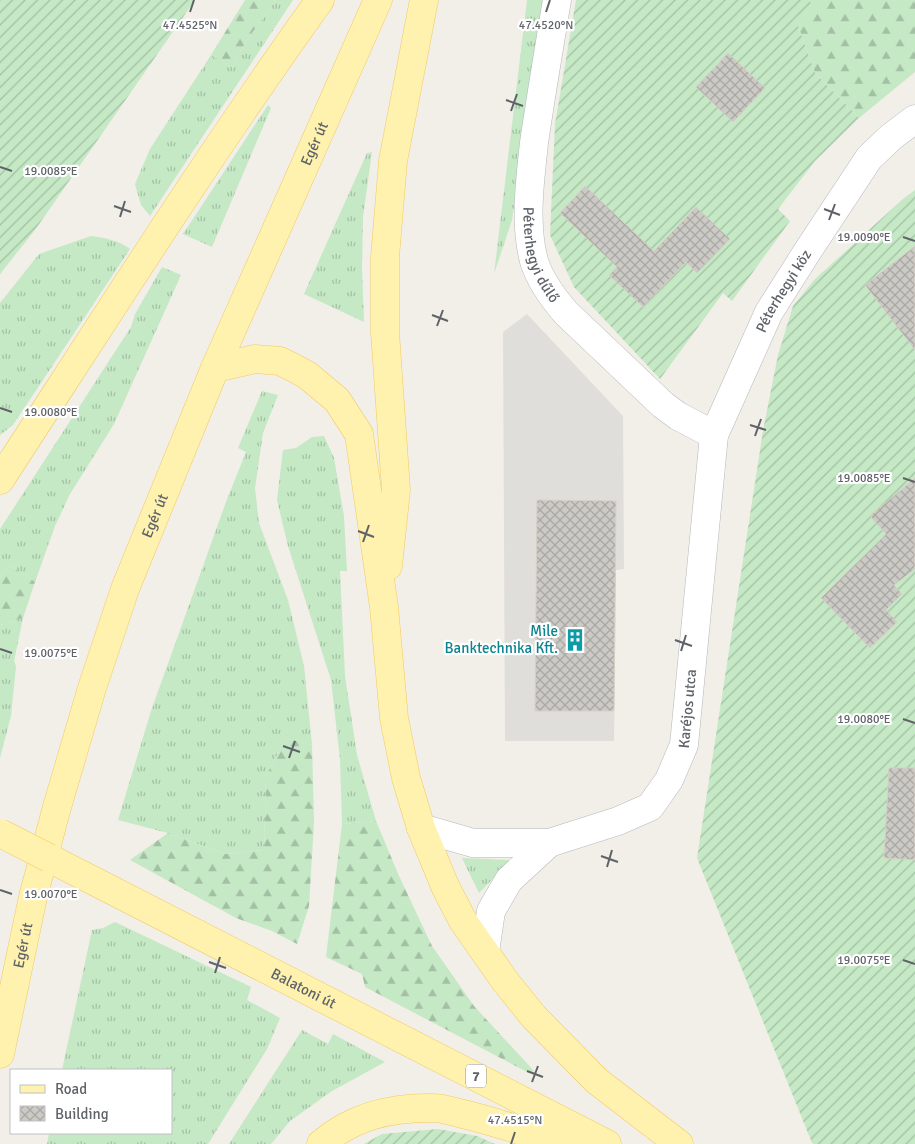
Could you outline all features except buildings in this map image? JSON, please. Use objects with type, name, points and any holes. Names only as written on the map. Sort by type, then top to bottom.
[{"type":"main road","points":[[0,480],[280,55],[320,0]]},
{"type":"main road","name":"Egér út","points":[[0,1054],[33,897],[92,688],[125,589],[215,368],[378,0]]},
{"type":"main road","points":[[384,607],[396,490],[385,332],[385,257],[393,161],[424,0]]},
{"type":"main road","points":[[215,368],[255,359],[280,361],[307,375],[338,400],[359,434],[384,607],[394,718],[406,778],[421,828],[450,895],[463,921],[505,981],[534,1017],[597,1081],[680,1144]]},
{"type":"main road","name":"Balatoni út","points":[[0,833],[608,1144]]},
{"type":"main road","points":[[321,1144],[336,1131],[367,1116],[398,1110],[436,1108],[499,1122],[562,1144]]},
{"type":"street","name":"Péterhegyi dűlő","points":[[557,0],[537,120],[530,176],[529,224],[530,241],[535,262],[544,283],[566,313],[663,405],[678,416],[714,434]]},
{"type":"street","name":"Péterhegyi köz","points":[[714,434],[769,312],[807,252],[869,158],[891,137],[915,119]]},
{"type":"street","name":"Karéjos utca","points":[[421,828],[473,843],[549,843],[618,821],[650,807],[669,780],[684,746],[714,434]]},
{"type":"street","name":"Karéjos utca","points":[[485,952],[490,911],[509,880],[549,843]]},
{"type":"shaded area","points":[[527,314],[623,416],[624,569],[616,570],[614,741],[505,741],[503,332]]},
{"type":"green space","points":[[0,0],[195,0],[35,230],[0,274]]},
{"type":"green space","points":[[245,0],[276,0],[247,40],[232,67],[211,55]]},
{"type":"green space","points":[[276,0],[293,0],[150,216],[141,205],[135,184],[150,149],[211,55],[232,67],[247,40]]},
{"type":"green space","points":[[527,0],[546,0],[512,220],[494,274]]},
{"type":"green space","points":[[576,0],[809,0],[812,5],[798,26],[815,73],[859,118],[815,161],[778,209],[790,221],[732,301],[723,293],[660,379],[574,287],[550,235],[555,124]]},
{"type":"green space","points":[[809,0],[915,0],[915,72],[859,118],[815,73],[798,26],[811,6]]},
{"type":"green space","points":[[268,105],[271,108],[212,247],[183,234]]},
{"type":"green space","points":[[372,152],[363,217],[364,322],[304,294],[367,153]]},
{"type":"green space","points":[[915,190],[915,1144],[814,1144],[697,858],[763,431],[778,355],[793,306],[814,280]]},
{"type":"green space","points":[[91,236],[116,241],[130,249],[13,425],[0,435],[0,303],[39,254]]},
{"type":"green space","points":[[162,267],[181,275],[114,424],[70,494],[55,526],[35,582],[9,565],[0,576],[0,529],[131,327],[135,314]]},
{"type":"green space","points":[[262,391],[278,395],[263,433],[255,488],[259,523],[288,600],[304,666],[312,745],[286,738],[266,776],[264,850],[225,854],[168,833],[118,820],[151,711],[226,502],[246,452],[238,448]]},
{"type":"green space","points":[[324,436],[334,458],[344,516],[347,571],[340,571],[345,676],[357,755],[376,821],[342,824],[340,759],[331,680],[288,546],[277,500],[283,450],[296,448],[312,437]]},
{"type":"green space","points":[[9,565],[35,582],[23,618],[0,625],[0,576]]},
{"type":"green space","points":[[23,618],[14,661],[16,666],[11,716],[0,758],[0,625]]},
{"type":"green space","points":[[286,738],[312,745],[314,822],[309,906],[297,944],[272,931],[236,918],[130,860],[168,833],[225,854],[264,850],[266,776]]},
{"type":"green space","points":[[376,821],[432,946],[474,1006],[534,1071],[529,1073],[365,987],[362,974],[326,957],[342,824]]},
{"type":"green space","points":[[462,858],[511,860],[479,893]]},
{"type":"green space","points":[[115,922],[251,987],[247,1000],[280,1018],[267,1049],[208,1144],[47,1144],[49,1134],[172,1134],[172,1069],[62,1069],[92,930],[103,928]]},
{"type":"green space","points":[[302,1030],[328,1044],[333,1034],[385,1062],[332,1091],[290,1121],[271,1144],[229,1144]]},
{"type":"green space","points":[[438,1129],[477,1136],[495,1144],[364,1144],[382,1134]]},
{"type":"place","name":"Mile Banktechnika Kft.","points":[[575,640]]}]
